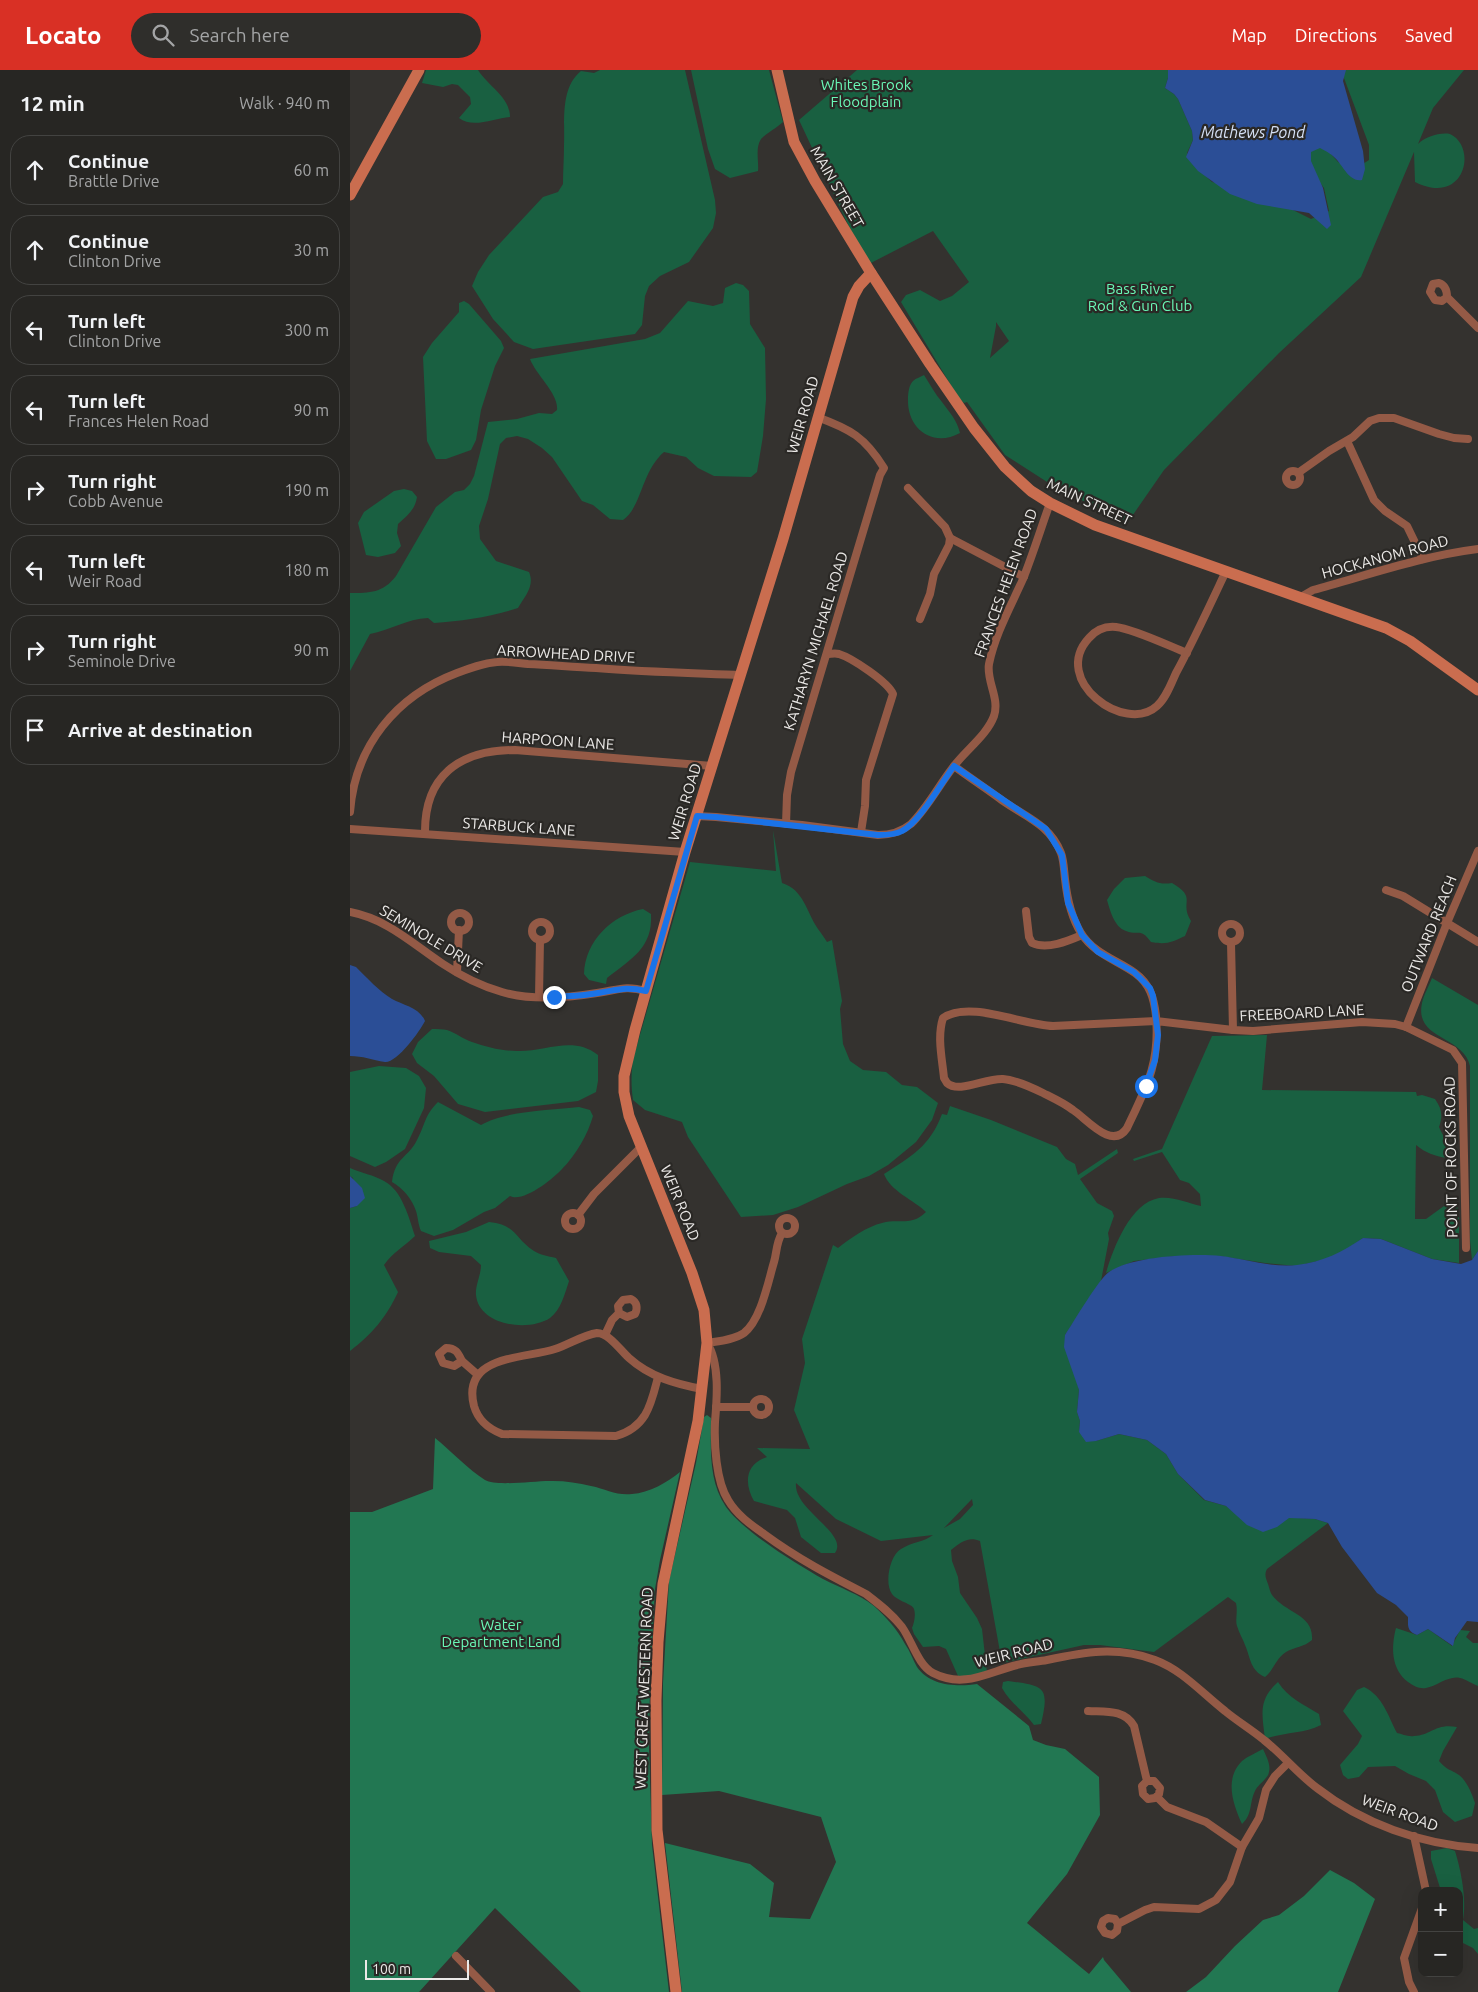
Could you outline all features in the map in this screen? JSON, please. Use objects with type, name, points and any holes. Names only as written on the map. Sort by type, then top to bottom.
[{"type":"street","points":[[350,195],[419,70]]},
{"type":"street","name":"MAIN STREET","points":[[777,70],[794,142],[815,181],[871,273],[930,364],[992,451],[1017,479],[1050,503],[1117,533],[1377,625],[1403,637],[1478,690]]},
{"type":"street","name":"WEIR ROAD","points":[[702,1389],[707,1325],[700,1296],[629,1116],[624,1092],[624,1076],[685,852],[783,540],[853,297],[859,286],[871,273]]},
{"type":"street","points":[[1447,297],[1478,328]]},
{"type":"street","name":"KATHARYN MICHAEL ROAD","points":[[786,824],[787,796],[791,772],[884,468],[870,447],[854,433],[817,417]]},
{"type":"street","points":[[1298,473],[1347,441],[1370,420],[1384,417],[1404,420],[1454,438],[1468,439]]},
{"type":"street","points":[[1347,441],[1374,500],[1385,511],[1407,526],[1423,559]]},
{"type":"street","points":[[908,488],[946,527],[950,538],[949,546],[934,574],[930,594],[920,619]]},
{"type":"street","name":"FRANCES HELEN ROAD","points":[[861,832],[886,835],[902,831],[911,824],[954,766],[975,742],[994,714],[994,694],[988,673],[989,663],[1006,616],[1024,577],[1050,503]]},
{"type":"street","points":[[950,538],[1024,577]]},
{"type":"street","name":"HOCKANOM ROAD","points":[[1300,597],[1313,590],[1423,559],[1449,552],[1478,549]]},
{"type":"street","points":[[1187,653],[1122,628],[1106,627],[1090,636],[1084,644],[1079,659],[1079,673],[1085,688],[1095,698],[1132,714],[1142,714],[1152,710],[1162,700],[1187,653],[1226,571]]},
{"type":"street","points":[[697,816],[861,832],[866,780],[893,694],[888,685],[880,679],[839,654],[827,654]]},
{"type":"street","name":"ARROWHEAD DRIVE","points":[[350,812],[356,780],[364,757],[369,745],[387,721],[411,696],[437,681],[463,670],[498,662],[653,673],[741,675]]},
{"type":"street","name":"HARPOON LANE","points":[[425,834],[425,810],[440,780],[461,761],[488,752],[515,750],[712,766]]},
{"type":"street","points":[[954,766],[1046,829],[1062,855],[1068,903],[1082,935],[1098,952],[1134,972],[1143,980],[1153,996],[1156,1021]]},
{"type":"street","name":"STARBUCK LANE","points":[[350,829],[685,852]]},
{"type":"street","name":"OUTWARD REACH","points":[[1406,1027],[1478,851]]},
{"type":"street","points":[[1386,890],[1403,896],[1478,942]]},
{"type":"street","points":[[1026,911],[1029,937],[1032,944],[1065,943],[1082,935]]},
{"type":"street","name":"SEMINOLE DRIVE","points":[[350,912],[389,926],[457,972],[504,993],[539,997],[597,994],[632,987],[646,991]]},
{"type":"street","points":[[457,972],[459,930]]},
{"type":"street","points":[[539,997],[540,940]]},
{"type":"street","points":[[1231,943],[1233,1030]]},
{"type":"street","name":"FREEBOARD LANE","points":[[1156,1021],[1158,1035],[1151,1074],[1127,1128],[1124,1133],[1117,1136],[1101,1131],[1076,1111],[1058,1100],[1011,1081],[993,1079],[976,1082],[964,1087],[950,1086],[944,1078],[939,1038],[943,1018],[950,1013],[958,1011],[997,1014],[1041,1026],[1156,1021],[1253,1031],[1362,1022],[1395,1024],[1406,1027],[1453,1050],[1462,1065]]},
{"type":"street","name":"POINT OF ROCKS ROAD","points":[[1462,1065],[1466,1248]]},
{"type":"street","points":[[578,1215],[594,1194],[641,1146]]},
{"type":"street","points":[[707,1344],[736,1337],[744,1333],[754,1322],[775,1260],[776,1246],[782,1233]]},
{"type":"street","points":[[605,1335],[612,1320],[619,1313]]},
{"type":"street","points":[[658,1377],[647,1413],[637,1426],[624,1434],[602,1437],[558,1434],[509,1435],[495,1432],[484,1423],[474,1405],[473,1389],[478,1375],[493,1364],[503,1360],[555,1349],[597,1334],[605,1335],[631,1360],[658,1377],[702,1389]]},
{"type":"street","name":"WEIR ROAD","points":[[707,1344],[714,1358],[715,1437],[720,1482],[728,1500],[746,1521],[800,1560],[866,1594],[882,1606],[903,1629],[924,1666],[932,1673],[945,1678],[969,1680],[1016,1665],[1092,1651],[1138,1655],[1166,1664],[1178,1672],[1224,1711],[1266,1742],[1317,1788],[1346,1808],[1382,1825],[1432,1842],[1478,1848]]},
{"type":"street","points":[[462,1361],[478,1375]]},
{"type":"street","name":"WEST GREAT WESTERN ROAD","points":[[676,1992],[657,1830],[658,1642],[662,1584],[692,1450],[702,1389]]},
{"type":"street","points":[[716,1407],[753,1407]]},
{"type":"street","points":[[1088,1711],[1116,1712],[1130,1720],[1134,1726],[1142,1768],[1147,1781]]},
{"type":"street","points":[[1118,1924],[1145,1910],[1172,1907],[1191,1910],[1199,1909],[1216,1900],[1230,1882],[1242,1847],[1259,1818],[1266,1790],[1288,1763]]},
{"type":"street","points":[[1147,1781],[1154,1781],[1159,1784],[1160,1790],[1157,1797],[1150,1799],[1143,1794],[1142,1786],[1147,1781]]},
{"type":"street","points":[[1157,1797],[1167,1807],[1206,1822],[1242,1847]]},
{"type":"street","points":[[1414,1836],[1425,1887]]},
{"type":"street","points":[[1414,1992],[1409,1982],[1404,1958],[1418,1919]]},
{"type":"street","points":[[456,1956],[491,1992]]},
{"type":"green space","points":[[426,70],[478,70],[503,98],[510,117],[477,123],[471,123],[459,118],[471,104],[470,97],[458,85],[452,84],[443,87],[422,83]]},
{"type":"green space","points":[[600,70],[685,70],[715,200],[716,213],[713,228],[689,262],[660,276],[649,286],[645,296],[642,325],[635,334],[533,349],[514,342],[493,319],[472,286],[489,255],[543,197],[558,192],[563,184],[564,116],[570,86],[574,78],[581,71],[594,73]]},
{"type":"green space","points":[[691,70],[769,70],[783,122],[761,139],[758,150],[758,171],[730,178],[715,169],[708,149]]},
{"type":"green space","name":"Bass River Rod & Gun Club","points":[[857,70],[1168,70],[1165,88],[1178,99],[1192,131],[1193,140],[1187,153],[1196,167],[1212,182],[1238,186],[1273,200],[1311,219],[1329,211],[1324,188],[1315,176],[1289,153],[1323,145],[1338,162],[1355,169],[1369,160],[1369,145],[1341,70],[1464,70],[1433,108],[1418,144],[1437,134],[1450,134],[1459,141],[1463,150],[1462,172],[1455,181],[1446,187],[1432,188],[1415,182],[1414,152],[1361,277],[1279,353],[1164,470],[1128,522],[1058,489],[1005,455],[967,402],[964,403],[958,397],[901,302],[906,295],[920,290],[940,301],[952,296],[969,282],[933,231],[867,265],[799,120]],"holes":[[[996,322],[1009,341],[990,358]]]},
{"type":"green space","points":[[736,283],[743,285],[749,291],[750,324],[765,348],[766,399],[763,436],[757,472],[751,477],[714,476],[698,468],[686,457],[664,452],[656,460],[629,514],[623,520],[610,519],[593,505],[582,501],[552,457],[542,448],[528,439],[517,436],[506,438],[500,444],[488,499],[479,526],[480,539],[496,561],[529,572],[531,577],[530,586],[518,608],[487,616],[455,621],[434,623],[428,618],[420,619],[370,634],[350,671],[350,593],[376,591],[386,586],[396,576],[436,507],[455,492],[464,490],[470,484],[474,476],[488,422],[517,419],[539,413],[552,414],[557,410],[557,404],[551,391],[530,359],[645,339],[660,333],[688,301],[713,306],[723,303],[725,288]]},
{"type":"green space","points":[[464,301],[469,304],[501,341],[504,348],[495,366],[481,410],[476,440],[471,450],[446,459],[436,459],[427,441],[423,357],[432,343],[459,312],[459,303]]},
{"type":"green space","points":[[924,375],[953,417],[960,433],[950,437],[931,437],[917,427],[912,419],[909,410],[909,389],[913,381]]},
{"type":"green space","points":[[404,489],[412,491],[417,497],[412,509],[398,524],[397,533],[401,546],[395,553],[378,557],[366,555],[358,523],[364,512],[394,491]]},
{"type":"green space","points":[[773,830],[782,883],[789,886],[800,896],[827,942],[832,940],[842,1001],[840,1009],[843,1044],[850,1061],[863,1070],[886,1072],[902,1085],[917,1087],[938,1103],[932,1120],[916,1142],[888,1165],[869,1176],[798,1207],[773,1215],[741,1217],[688,1137],[682,1122],[645,1110],[633,1100],[632,1070],[633,1059],[690,862],[776,871]]},
{"type":"green space","points":[[1145,876],[1164,884],[1172,883],[1184,893],[1191,921],[1185,936],[1169,942],[1151,942],[1142,933],[1126,931],[1118,926],[1107,900],[1114,889],[1125,878]]},
{"type":"green space","points":[[643,909],[651,914],[651,926],[639,952],[607,978],[606,984],[589,980],[584,974],[586,962],[589,951],[602,931],[621,917]]},
{"type":"green space","points":[[1432,978],[1478,1005],[1478,1251],[1472,1260],[1470,1240],[1470,1066],[1466,1056],[1458,1048],[1432,1031],[1425,1024],[1421,1015],[1422,1003]]},
{"type":"green space","points":[[432,1029],[447,1030],[472,1042],[506,1050],[527,1051],[569,1045],[588,1049],[598,1055],[596,1092],[578,1101],[485,1112],[458,1104],[434,1076],[417,1063],[412,1054],[418,1042]]},
{"type":"green space","points":[[1267,1035],[1262,1090],[1416,1092],[1417,1096],[1422,1095],[1435,1099],[1441,1113],[1439,1127],[1447,1142],[1449,1154],[1447,1158],[1438,1156],[1416,1145],[1415,1219],[1426,1219],[1444,1206],[1457,1206],[1459,1215],[1459,1263],[1432,1259],[1381,1239],[1363,1238],[1342,1253],[1327,1259],[1296,1266],[1219,1256],[1176,1256],[1134,1261],[1106,1273],[1124,1228],[1139,1208],[1159,1198],[1170,1198],[1201,1206],[1200,1194],[1189,1183],[1180,1180],[1162,1152],[1134,1161],[1133,1159],[1162,1149],[1212,1036]]},
{"type":"green space","points":[[379,1066],[406,1068],[419,1076],[426,1088],[424,1108],[405,1149],[375,1167],[350,1156],[350,1072]]},
{"type":"green space","points":[[438,1102],[481,1125],[491,1120],[515,1114],[579,1107],[590,1110],[593,1116],[577,1151],[558,1173],[545,1184],[522,1196],[510,1196],[495,1208],[484,1212],[453,1230],[434,1236],[421,1231],[412,1202],[407,1194],[392,1182],[396,1167],[413,1146],[433,1107]]},
{"type":"green space","points":[[950,1106],[991,1120],[1057,1147],[1066,1159],[1075,1164],[1078,1175],[1117,1149],[1118,1153],[1080,1179],[1097,1203],[1112,1211],[1114,1216],[1108,1233],[1109,1239],[1101,1281],[1065,1335],[1079,1390],[1077,1412],[1080,1421],[1079,1432],[1096,1441],[1119,1434],[1147,1440],[1166,1454],[1178,1474],[1204,1500],[1226,1506],[1236,1514],[1315,1519],[1328,1523],[1266,1571],[1265,1575],[1272,1595],[1284,1606],[1304,1619],[1311,1631],[1312,1640],[1289,1650],[1277,1661],[1265,1677],[1256,1671],[1252,1664],[1237,1626],[1236,1603],[1228,1597],[1154,1652],[1100,1645],[1084,1645],[1002,1663],[980,1541],[972,1539],[961,1543],[951,1550],[952,1561],[958,1577],[960,1593],[982,1629],[987,1673],[980,1678],[958,1676],[946,1649],[939,1646],[923,1647],[912,1628],[915,1616],[913,1607],[897,1599],[892,1594],[888,1583],[891,1563],[897,1552],[933,1535],[881,1541],[836,1519],[796,1483],[797,1493],[803,1503],[828,1529],[837,1545],[835,1553],[821,1553],[801,1537],[795,1518],[787,1510],[754,1501],[749,1488],[748,1475],[754,1464],[767,1457],[757,1448],[810,1449],[794,1410],[805,1363],[802,1339],[833,1245],[838,1248],[871,1227],[888,1222],[910,1221],[926,1212],[891,1185],[884,1174],[919,1149],[932,1134],[942,1114],[947,1115]],"holes":[[[972,1499],[973,1505],[960,1519],[944,1528]]]},
{"type":"green space","points":[[350,1168],[384,1181],[396,1191],[404,1205],[415,1236],[384,1265],[398,1292],[389,1310],[378,1325],[350,1351],[350,1208],[357,1206]]},
{"type":"green space","points":[[489,1222],[510,1229],[536,1252],[556,1258],[569,1281],[560,1306],[550,1318],[530,1325],[518,1325],[495,1320],[486,1314],[479,1305],[476,1295],[481,1265],[471,1256],[439,1252],[430,1248],[429,1241],[466,1232]]},
{"type":"green space","points":[[707,1415],[711,1418],[713,1475],[720,1497],[734,1516],[757,1536],[799,1565],[874,1606],[895,1628],[922,1673],[936,1682],[944,1684],[977,1684],[1029,1726],[1033,1740],[1065,1749],[1099,1777],[1100,1815],[1067,1874],[1027,1923],[1089,1974],[1103,1957],[1131,1992],[682,1992],[665,1843],[750,1864],[774,1883],[769,1917],[810,1919],[836,1862],[821,1817],[719,1791],[662,1795],[663,1683],[669,1581],[696,1463],[704,1417]]},
{"type":"green space","name":"Water Department Land","points":[[435,1438],[473,1471],[491,1482],[568,1482],[627,1494],[651,1489],[680,1472],[655,1589],[650,1680],[649,1748],[652,1845],[669,1992],[581,1992],[495,1908],[419,1992],[350,1992],[350,1512],[372,1512],[433,1489]]},
{"type":"green space","points":[[1396,1628],[1417,1635],[1428,1629],[1452,1646],[1460,1630],[1470,1631],[1466,1637],[1473,1643],[1478,1643],[1478,1686],[1456,1677],[1426,1688],[1417,1687],[1408,1682],[1402,1677],[1395,1664],[1393,1643]]},
{"type":"green space","points":[[1003,1682],[1030,1684],[1041,1690],[1045,1702],[1041,1724],[1034,1725],[1005,1693],[1002,1688]]},
{"type":"green space","points":[[1278,1682],[1291,1697],[1319,1714],[1321,1725],[1265,1739],[1264,1701]]},
{"type":"green space","points":[[1364,1687],[1371,1691],[1380,1701],[1397,1733],[1414,1736],[1425,1734],[1438,1728],[1457,1727],[1439,1761],[1459,1775],[1467,1784],[1475,1803],[1472,1816],[1455,1822],[1443,1812],[1435,1790],[1426,1781],[1395,1766],[1368,1767],[1359,1777],[1348,1779],[1343,1775],[1340,1765],[1358,1744],[1362,1736],[1343,1711],[1357,1690]]},
{"type":"green space","points":[[1263,1749],[1269,1763],[1269,1772],[1255,1791],[1248,1816],[1242,1824],[1233,1800],[1233,1776],[1236,1768],[1242,1761]]},
{"type":"green space","points":[[1447,1848],[1455,1851],[1463,1886],[1464,1912],[1463,1920],[1463,1887],[1440,1887],[1431,1859],[1431,1851]]},
{"type":"green space","points":[[1330,1870],[1354,1883],[1375,1899],[1338,1992],[1186,1992],[1206,1977],[1263,1920],[1279,1915],[1304,1896]]},
{"type":"green space","points":[[1463,1920],[1474,1929],[1478,1928],[1478,1954],[1473,1948],[1463,1943]]},
{"type":"water","name":"Mathews Pond","points":[[1168,70],[1346,70],[1343,81],[1363,151],[1365,169],[1362,180],[1354,179],[1327,152],[1320,148],[1311,152],[1311,161],[1323,188],[1331,225],[1327,229],[1309,213],[1257,204],[1230,194],[1198,171],[1186,157],[1193,140],[1192,131],[1178,99],[1165,88]]},
{"type":"water","points":[[350,965],[356,967],[387,996],[411,1007],[425,1021],[408,1046],[390,1061],[385,1062],[350,1056]]},
{"type":"water","points":[[350,1176],[362,1188],[365,1198],[357,1206],[350,1208]]},
{"type":"water","points":[[1363,1238],[1381,1239],[1432,1259],[1461,1264],[1472,1260],[1478,1251],[1478,1622],[1467,1621],[1455,1638],[1453,1646],[1428,1629],[1417,1635],[1411,1632],[1408,1626],[1408,1617],[1396,1605],[1377,1593],[1342,1547],[1328,1523],[1315,1519],[1289,1518],[1277,1527],[1263,1532],[1247,1525],[1226,1506],[1205,1500],[1178,1474],[1166,1454],[1147,1440],[1119,1434],[1086,1442],[1079,1432],[1080,1421],[1077,1412],[1079,1390],[1064,1347],[1065,1335],[1093,1291],[1109,1272],[1132,1262],[1147,1259],[1195,1255],[1221,1256],[1288,1266],[1297,1265],[1332,1256]]},
{"type":"route","points":[[554,997],[597,994],[632,987],[646,991],[697,816],[890,835],[902,831],[918,818],[954,766],[1046,829],[1062,855],[1068,903],[1082,935],[1098,952],[1134,972],[1150,988],[1156,1013],[1158,1035],[1155,1060],[1146,1086]]},
{"type":"park label","name":"Whites Brook Floodplain","points":[[866,94]]}]
